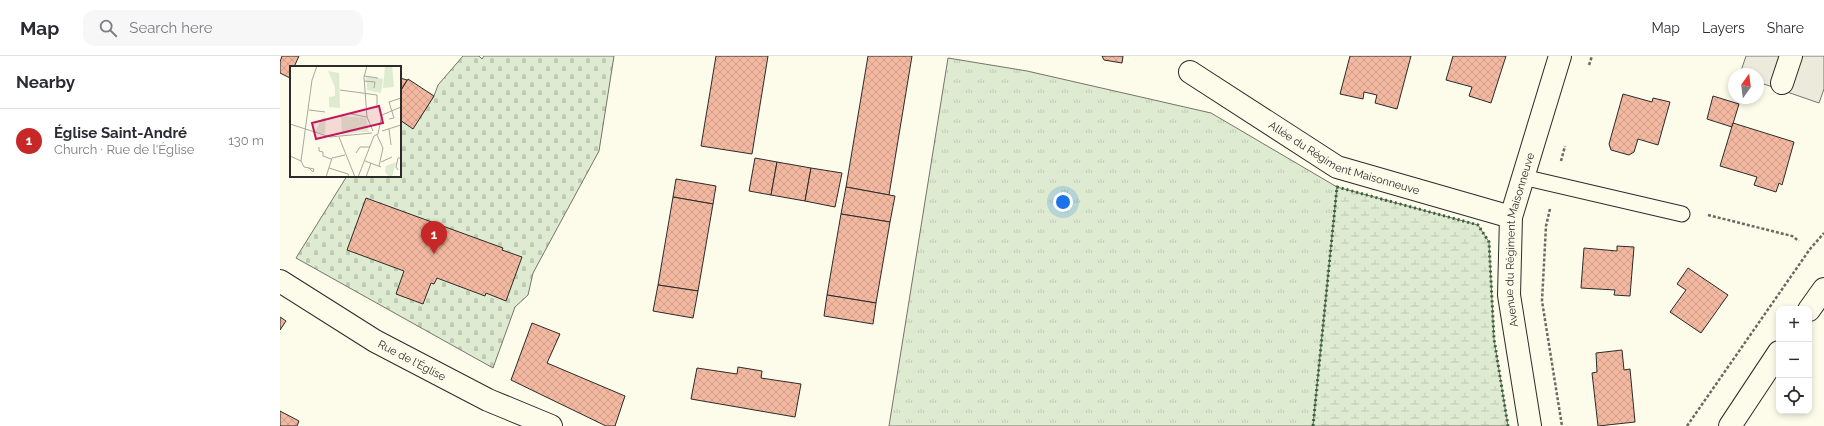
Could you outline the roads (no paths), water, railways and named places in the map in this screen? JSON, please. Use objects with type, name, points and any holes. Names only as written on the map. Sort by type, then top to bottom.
[{"type":"street","name":"Avenue du Régiment Maisonneuve","points":[[1530,426],[1509,295],[1511,217],[1560,56]]},
{"type":"street","points":[[1782,83],[1791,56]]},
{"type":"street","name":"Allée du Régiment Maisonneuve","points":[[1190,72],[1337,167],[1511,217]]},
{"type":"street","name":"Rue de l'Église","points":[[280,281],[375,340],[488,400],[551,426]]},
{"type":"street","points":[[1812,306],[1824,289]]},
{"type":"street","points":[[1730,426],[1776,357]]},
{"type":"lane","points":[[1523,177],[1682,214]]},
{"type":"place","name":"Église Saint-André","points":[[434,254]]}]
